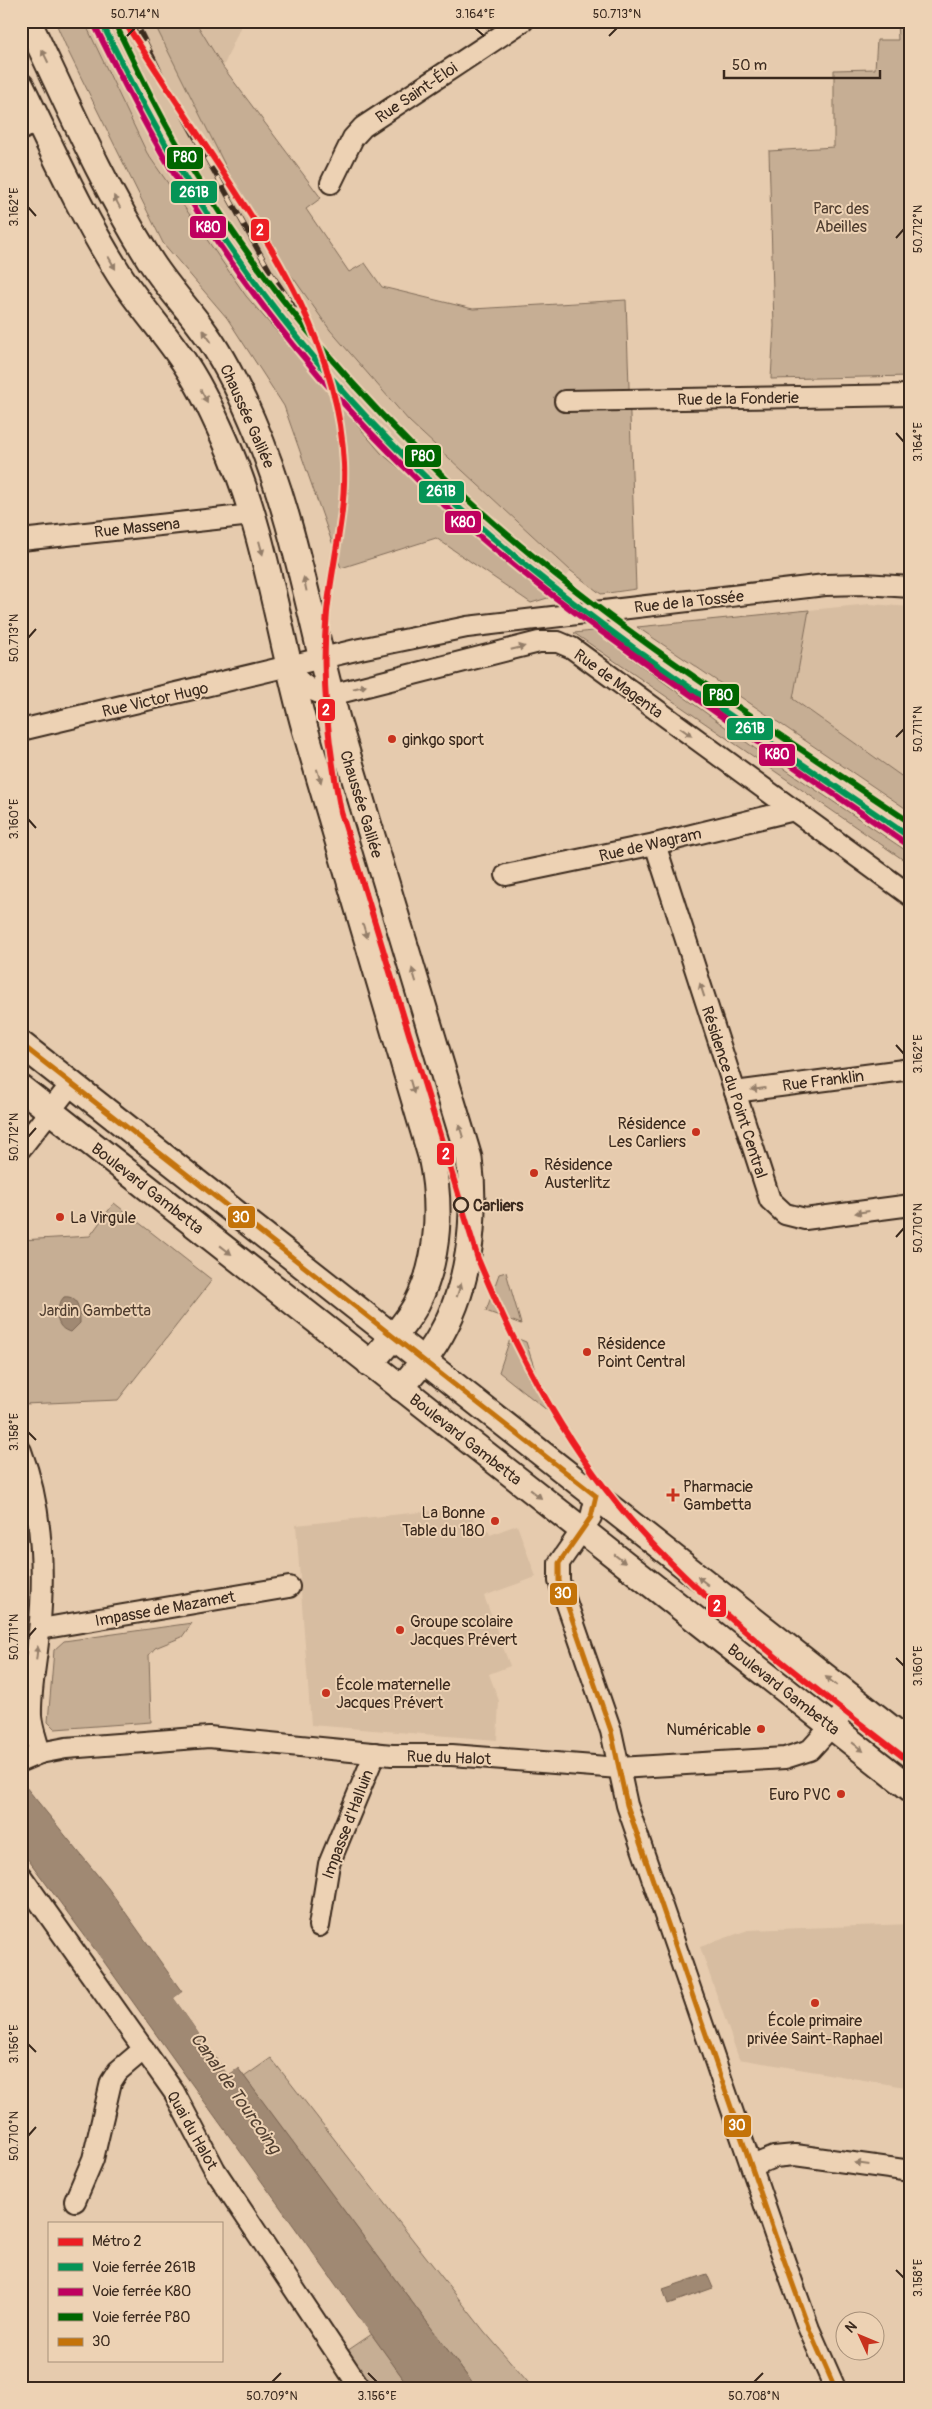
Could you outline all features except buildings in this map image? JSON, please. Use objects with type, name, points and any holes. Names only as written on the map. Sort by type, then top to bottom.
[{"type":"main road","name":"Chaussée Galilée","points":[[28,21],[131,229],[162,279],[217,351],[241,396],[266,453],[288,516],[330,695],[469,1158],[472,1205],[466,1264],[446,1326],[424,1360],[401,1388]]},
{"type":"main road","name":"Chaussée Galilée","points":[[21,86],[30,125],[84,212],[118,273],[177,352],[200,388],[226,441],[252,515],[269,576],[288,668],[410,1080],[435,1172],[437,1226],[429,1268],[417,1303],[370,1364]]},
{"type":"main road","points":[[21,1044],[911,1744]]},
{"type":"main road","name":"Boulevard Gambetta","points":[[21,1088],[911,1789]]},
{"type":"street","name":"Rue Saint-Éloi","points":[[331,182],[353,138],[363,127],[523,21]]},
{"type":"street","name":"Rue de la Fonderie","points":[[565,401],[911,395]]},
{"type":"street","name":"Rue Massena","points":[[21,540],[252,515]]},
{"type":"street","name":"Rue de la Tossée","points":[[288,668],[438,633],[510,620],[825,585],[864,584],[911,587]]},
{"type":"street","name":"Rue de Magenta","points":[[330,695],[539,642],[558,642],[572,648],[911,896]]},
{"type":"street","points":[[288,668],[300,682],[312,691],[330,695]]},
{"type":"street","name":"Rue Victor Hugo","points":[[21,730],[288,668]]},
{"type":"street","name":"Rue de Wagram","points":[[506,875],[655,844],[794,810]]},
{"type":"street","name":"Résidence du Point Central","points":[[655,844],[770,1200],[785,1214],[805,1219],[911,1205]]},
{"type":"street","name":"Rue Franklin","points":[[735,1092],[911,1069]]},
{"type":"street","points":[[21,1148],[72,1083]]},
{"type":"street","points":[[21,1451],[36,1496],[40,1521],[42,1554],[40,1629],[31,1714],[40,1753]]},
{"type":"street","points":[[596,1496],[591,1517],[561,1558],[558,1574],[611,1731],[627,1805],[809,2329],[834,2388]]},
{"type":"street","name":"Impasse de Mazamet","points":[[40,1629],[289,1587]]},
{"type":"street","name":"Rue du Halot","points":[[21,1761],[40,1753],[66,1748],[209,1737],[375,1753],[452,1755],[619,1768],[795,1757],[810,1750],[855,1700]]},
{"type":"street","name":"Impasse d'Halluin","points":[[319,1926],[329,1864],[375,1753]]},
{"type":"street","name":"Quai du Halot","points":[[21,1876],[178,2099],[214,2170],[360,2388]]},
{"type":"street","points":[[75,2201],[93,2159],[111,2082],[118,2071],[144,2049]]},
{"type":"street","points":[[752,2166],[774,2157],[794,2155],[911,2171]]},
{"type":"shaded area","points":[[84,21],[153,21],[228,171],[330,330],[409,421],[571,571],[551,597],[381,453],[246,296],[147,153]]},
{"type":"shaded area","points":[[195,21],[243,21],[223,67]]},
{"type":"shaded area","points":[[870,604],[911,607],[911,783],[793,699],[809,610]]},
{"type":"shaded area","name":"Groupe scolaire Jacques Prévert","points":[[469,1507],[476,1527],[483,1532],[488,1530],[490,1535],[517,1525],[536,1577],[484,1596],[510,1666],[489,1674],[499,1701],[497,1740],[311,1725],[296,1525]]},
{"type":"shaded area","name":"École primaire privée Saint-Raphael","points":[[911,1924],[911,2088],[739,2059],[700,1947],[748,1930]]},
{"type":"green space","points":[[55,21],[84,21],[147,153],[246,296],[381,453],[551,597],[531,603],[436,538],[341,568],[284,406],[227,318],[163,243]]},
{"type":"green space","points":[[153,21],[195,21],[223,67],[321,198],[306,209],[349,272],[365,263],[382,287],[473,309],[626,300],[636,589],[601,594],[571,571],[409,421],[330,330],[275,252],[228,171]]},
{"type":"green space","name":"Parc des Abeilles","points":[[897,21],[911,21],[911,376],[771,379],[774,326],[769,151],[834,147],[834,70],[875,69],[877,40],[898,40]]},
{"type":"green space","points":[[809,610],[793,699],[911,783],[911,812],[637,627]]},
{"type":"green space","points":[[593,631],[764,755],[911,854],[911,865],[574,633]]},
{"type":"green space","name":"Jardin Gambetta","points":[[114,1203],[212,1280],[118,1400],[24,1404],[21,1398],[21,1240],[90,1236]]},
{"type":"green space","points":[[506,1272],[521,1324],[486,1311],[499,1274]]},
{"type":"green space","points":[[511,1336],[526,1342],[548,1411],[499,1372]]},
{"type":"green space","points":[[192,1623],[182,1637],[155,1648],[149,1655],[151,1722],[55,1729],[48,1722],[54,1650],[64,1641]]},
{"type":"green space","points":[[28,1634],[22,1710],[21,1710],[21,1635]]},
{"type":"green space","points":[[271,2058],[484,2331],[533,2388],[476,2388],[244,2077]]},
{"type":"green space","points":[[372,2334],[410,2388],[362,2388],[341,2355]]},
{"type":"water","points":[[64,1297],[69,1297],[76,1301],[79,1309],[80,1323],[71,1332],[61,1327],[57,1318],[58,1307]]},
{"type":"water","name":"Canal de Tourcoing","points":[[21,1781],[108,1888],[182,1992],[174,1998],[228,2075],[238,2068],[476,2388],[410,2388],[102,1959],[21,1850]]},
{"type":"water","points":[[707,2274],[713,2288],[668,2304],[663,2289]]},
{"type":"pier","points":[[182,1992],[184,1994],[177,1999],[229,2071],[236,2066],[238,2068],[228,2075],[174,1998]]},
{"type":"railway","points":[[135,21],[171,94],[272,275],[311,332],[369,403]]},
{"type":"metro line","name":"2","points":[[124,21],[259,228],[300,302],[317,341],[330,380],[339,421],[344,464],[343,501],[329,594],[324,662],[326,712],[336,787],[341,812],[478,1259],[494,1297],[530,1371],[572,1441],[595,1475],[647,1538],[677,1569],[741,1628],[911,1763]]},
{"type":"rail line","name":"261B","points":[[101,21],[162,138],[214,223],[279,314],[314,358],[389,441],[469,517],[574,604],[685,684],[911,838]]},
{"type":"rail line","name":"P80","points":[[114,21],[173,137],[195,174],[256,265],[324,351],[398,432],[477,508],[580,594],[688,673],[911,823]]},
{"type":"rail line","name":"K80","points":[[94,24],[134,103],[167,161],[239,273],[308,362],[383,446],[464,523],[544,589],[599,630],[907,844]]},
{"type":"transit line","name":"30","points":[[21,1044],[596,1496],[591,1517],[559,1563],[559,1581],[611,1731],[627,1805],[775,2235],[809,2329],[835,2388]]},
{"type":"place","name":"ginkgo sport","points":[[392,739]]},
{"type":"place","name":"Résidence Les Carliers","points":[[696,1132]]},
{"type":"place","name":"Résidence Austerlitz","points":[[534,1173]]},
{"type":"place","name":"Carliers","points":[[461,1205]]},
{"type":"place","name":"La Virgule","points":[[60,1217]]},
{"type":"place","name":"Résidence Point Central","points":[[587,1352]]},
{"type":"place","name":"Pharmacie Gambetta","points":[[673,1495]]},
{"type":"place","name":"La Bonne Table du 180","points":[[495,1521]]},
{"type":"place","name":"Groupe scolaire Jacques Prévert","points":[[400,1630]]},
{"type":"place","name":"École maternelle Jacques Prévert","points":[[326,1693]]},
{"type":"place","name":"Numéricable","points":[[761,1729]]},
{"type":"place","name":"Euro PVC","points":[[841,1794]]},
{"type":"place","name":"École primaire privée Saint-Raphael","points":[[815,2003]]}]
